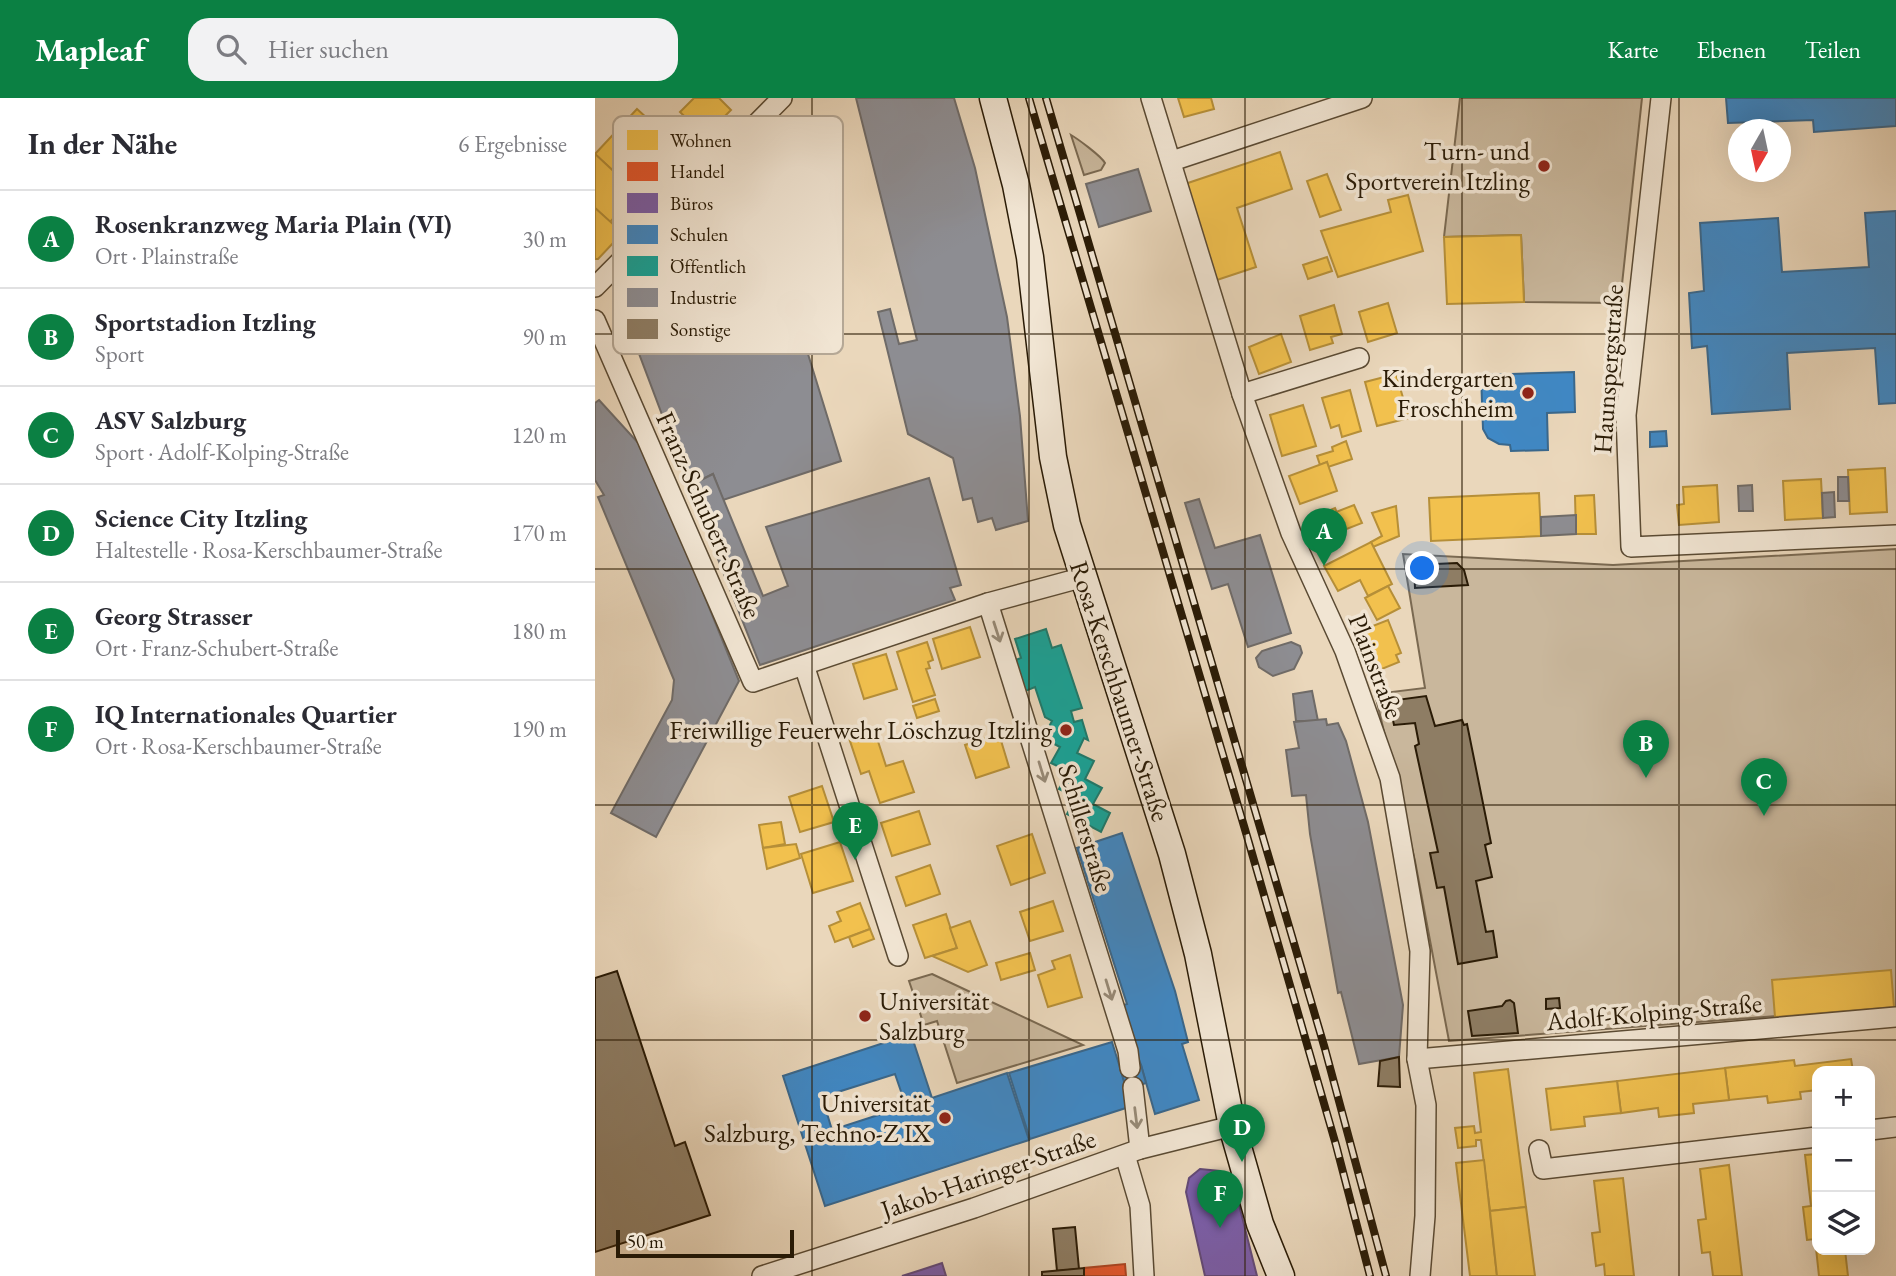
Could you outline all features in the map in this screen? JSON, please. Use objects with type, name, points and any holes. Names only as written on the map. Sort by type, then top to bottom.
[{"type":"main road","name":"Rosa-Kerschbaumer-Straße","points":[[993,98],[1016,185],[1030,257],[1053,457],[1067,525],[1172,854],[1198,954],[1232,1126],[1261,1224],[1281,1276]]},
{"type":"street","points":[[764,116],[782,98]]},
{"type":"street","name":"Plainstraße","points":[[1151,98],[1243,394],[1291,533],[1345,651],[1390,778],[1420,951],[1417,1059],[1426,1105],[1425,1216],[1420,1276]]},
{"type":"street","points":[[1172,161],[1362,98]]},
{"type":"street","name":"Haunspergstraße","points":[[1661,98],[1626,415],[1631,547],[1896,535]]},
{"type":"street","points":[[595,287],[613,269]]},
{"type":"street","name":"Franz-Schubert-Straße","points":[[595,320],[753,682],[988,603],[1084,577]]},
{"type":"street","points":[[1243,394],[1359,358]]},
{"type":"street","name":"Schillerstraße","points":[[988,603],[1128,1051],[1132,1078],[1132,1152],[1140,1206],[1144,1276]]},
{"type":"street","points":[[804,665],[898,956]]},
{"type":"street","name":"Adolf-Kolping-Straße","points":[[1417,1059],[1896,1017]]},
{"type":"street","name":"Jakob-Haringer-Straße","points":[[762,1276],[974,1208],[1132,1152],[1232,1126]]},
{"type":"street","points":[[1875,1129],[1896,1127]]},
{"type":"street","points":[[1539,1150],[1543,1169],[1812,1138]]},
{"type":"shaded area","name":"Turn- und Sportverein Itzling","points":[[1460,98],[1642,98],[1620,303],[1524,302],[1521,235],[1444,237]]},
{"type":"shaded area","points":[[1071,135],[1103,160],[1105,163],[1101,170],[1084,175]]},
{"type":"shaded area","points":[[1896,549],[1896,1007],[1449,1041],[1415,861],[1375,694],[1425,688],[1403,554],[1613,565]]},
{"type":"shaded area","points":[[932,974],[1083,1045],[957,1083],[937,1021],[924,1025],[909,981]]},
{"type":"building: Wohnen","points":[[694,98],[719,98],[731,110],[725,116],[684,116],[680,112]]},
{"type":"building: Wohnen","points":[[1178,98],[1211,98],[1214,109],[1184,117]]},
{"type":"building: Wohnen","points":[[637,109],[645,116],[630,116]]},
{"type":"building: Wohnen","points":[[613,135],[613,171],[595,154]]},
{"type":"building: Wohnen","points":[[1280,152],[1292,189],[1237,208],[1256,267],[1217,280],[1185,184]]},
{"type":"building: Wohnen","points":[[595,154],[613,171],[613,219],[610,222],[595,208]]},
{"type":"building: Wohnen","points":[[1327,174],[1341,210],[1320,217],[1307,181]]},
{"type":"building: Wohnen","points":[[1408,195],[1423,251],[1338,277],[1321,231],[1391,212],[1388,200]]},
{"type":"building: Wohnen","points":[[595,208],[613,224],[613,243],[595,259]]},
{"type":"building: Wohnen","points":[[1521,235],[1524,302],[1447,304],[1444,237]]},
{"type":"building: Wohnen","points":[[1327,257],[1332,271],[1308,279],[1303,265]]},
{"type":"building: Wohnen","points":[[1388,303],[1397,333],[1368,342],[1359,312]]},
{"type":"building: Wohnen","points":[[1334,305],[1342,334],[1331,337],[1333,343],[1310,350],[1300,316]]},
{"type":"building: Wohnen","points":[[1281,334],[1291,362],[1259,374],[1249,347]]},
{"type":"building: Wohnen","points":[[1396,374],[1409,418],[1377,426],[1365,382]]},
{"type":"building: Wohnen","points":[[1350,390],[1361,431],[1342,437],[1339,425],[1331,428],[1322,398]]},
{"type":"building: Wohnen","points":[[1303,405],[1316,446],[1282,456],[1270,415]]},
{"type":"building: Wohnen","points":[[1346,441],[1352,459],[1328,467],[1327,462],[1320,465],[1317,456],[1333,451],[1332,447]]},
{"type":"building: Wohnen","points":[[1327,462],[1337,491],[1300,504],[1289,476]]},
{"type":"building: Wohnen","points":[[1885,468],[1887,512],[1850,514],[1848,470]]},
{"type":"building: Wohnen","points":[[1821,479],[1823,518],[1785,520],[1783,481]]},
{"type":"building: Wohnen","points":[[1717,485],[1719,522],[1679,525],[1677,505],[1684,504],[1683,487]]},
{"type":"building: Wohnen","points":[[1539,493],[1541,536],[1431,541],[1429,498]]},
{"type":"building: Wohnen","points":[[1594,495],[1596,534],[1576,534],[1575,496]]},
{"type":"building: Wohnen","points":[[1354,505],[1362,523],[1344,530],[1336,512]]},
{"type":"building: Wohnen","points":[[1396,506],[1399,536],[1373,547],[1371,542],[1382,536],[1372,513]]},
{"type":"building: Wohnen","points":[[1335,508],[1345,532],[1316,544],[1306,520]]},
{"type":"building: Wohnen","points":[[1371,542],[1392,584],[1368,596],[1360,580],[1338,591],[1324,566]]},
{"type":"building: Wohnen","points":[[1388,586],[1400,608],[1377,620],[1365,598]]},
{"type":"building: Wohnen","points":[[1388,620],[1401,653],[1396,655],[1399,662],[1372,673],[1359,639],[1367,635],[1365,629]]},
{"type":"building: Wohnen","points":[[970,627],[980,657],[942,669],[933,639]]},
{"type":"building: Wohnen","points":[[927,642],[933,660],[928,662],[930,668],[926,669],[935,695],[913,702],[897,652]]},
{"type":"building: Wohnen","points":[[886,654],[897,689],[864,699],[853,664]]},
{"type":"building: Wohnen","points":[[935,699],[939,711],[917,718],[913,706]]},
{"type":"building: Wohnen","points":[[874,729],[886,766],[903,761],[914,792],[880,803],[869,771],[861,774],[849,738]]},
{"type":"building: Wohnen","points":[[999,734],[1009,767],[976,778],[965,745]]},
{"type":"building: Wohnen","points":[[822,786],[834,822],[800,832],[789,797]]},
{"type":"building: Wohnen","points":[[919,811],[930,844],[892,856],[881,823]]},
{"type":"building: Wohnen","points":[[781,822],[785,844],[763,848],[759,825]]},
{"type":"building: Wohnen","points":[[1032,834],[1045,873],[1011,885],[997,846]]},
{"type":"building: Wohnen","points":[[840,842],[853,881],[813,893],[801,854]]},
{"type":"building: Wohnen","points":[[796,844],[800,858],[767,869],[763,848]]},
{"type":"building: Wohnen","points":[[930,865],[940,894],[906,906],[896,877]]},
{"type":"building: Wohnen","points":[[1053,901],[1063,931],[1030,941],[1020,912]]},
{"type":"building: Wohnen","points":[[860,903],[870,929],[835,942],[829,926],[841,921],[837,912]]},
{"type":"building: Wohnen","points":[[946,914],[957,948],[925,958],[913,925]]},
{"type":"building: Wohnen","points":[[970,921],[987,965],[968,972],[932,956],[957,948],[950,928]]},
{"type":"building: Wohnen","points":[[870,929],[874,939],[853,947],[849,937]]},
{"type":"building: Wohnen","points":[[1030,953],[1035,970],[1001,980],[996,963]]},
{"type":"building: Wohnen","points":[[1070,955],[1082,997],[1048,1007],[1038,975],[1055,969],[1052,961]]},
{"type":"building: Wohnen","points":[[1891,970],[1894,1007],[1775,1017],[1772,980]]},
{"type":"building: Wohnen","points":[[1851,1059],[1852,1066],[1812,1066],[1812,1091],[1800,1092],[1801,1099],[1768,1103],[1767,1096],[1729,1100],[1725,1068],[1794,1060],[1795,1066]]},
{"type":"building: Wohnen","points":[[1725,1068],[1729,1100],[1693,1104],[1694,1113],[1659,1117],[1658,1108],[1621,1113],[1617,1081]]},
{"type":"building: Wohnen","points":[[1508,1069],[1526,1207],[1490,1211],[1481,1140],[1476,1140],[1476,1146],[1458,1148],[1455,1128],[1474,1126],[1475,1133],[1481,1132],[1474,1073]]},
{"type":"building: Wohnen","points":[[1617,1081],[1621,1113],[1584,1117],[1585,1126],[1551,1130],[1546,1089]]},
{"type":"building: Wohnen","points":[[1812,1154],[1812,1239],[1807,1240],[1803,1207],[1811,1206],[1805,1155]]},
{"type":"building: Wohnen","points":[[1484,1160],[1497,1276],[1470,1276],[1456,1163]]},
{"type":"building: Wohnen","points":[[1729,1165],[1742,1276],[1713,1276],[1710,1252],[1702,1253],[1698,1220],[1706,1219],[1700,1169]]},
{"type":"building: Wohnen","points":[[1623,1178],[1634,1276],[1605,1276],[1604,1264],[1596,1266],[1592,1233],[1600,1232],[1594,1181]]},
{"type":"building: Wohnen","points":[[1526,1207],[1535,1276],[1497,1276],[1490,1211]]},
{"type":"building: Wohnen","points":[[1817,1255],[1846,1255],[1848,1276],[1819,1276]]},
{"type":"building: Handel","points":[[1125,1264],[1126,1276],[1084,1276],[1084,1268]]},
{"type":"building: Büros","points":[[1200,1169],[1220,1171],[1233,1181],[1257,1276],[1205,1276],[1186,1192],[1189,1178]]},
{"type":"building: Büros","points":[[942,1263],[946,1276],[902,1276],[921,1270]]},
{"type":"building: Schulen","points":[[1726,98],[1896,98],[1896,126],[1814,132],[1813,120],[1728,119],[1728,123]]},
{"type":"building: Schulen","points":[[1896,211],[1896,403],[1879,404],[1875,348],[1787,353],[1790,409],[1712,414],[1707,346],[1692,348],[1689,293],[1704,291],[1700,223],[1778,218],[1782,272],[1869,267],[1865,213]]},
{"type":"building: Schulen","name":"Kindergarten Froschheim","points":[[1574,372],[1575,412],[1547,413],[1548,450],[1511,451],[1510,445],[1499,444],[1488,438],[1483,429],[1481,375]]},
{"type":"building: Schulen","points":[[1666,431],[1667,446],[1650,447],[1650,432]]},
{"type":"building: Schulen","points":[[1122,833],[1175,991],[1188,1042],[1182,1044],[1199,1100],[1155,1114],[1141,1065],[1119,1006],[1127,1004],[1077,848]]},
{"type":"building: Schulen","name":"Universität Salzburg, Techno-Z IX","points":[[911,1034],[932,1098],[1007,1073],[1029,1140],[825,1206],[783,1076]],"holes":[[[895,1074],[906,1106],[832,1130],[822,1097]]]},
{"type":"building: Schulen","points":[[1112,1042],[1132,1106],[1030,1139],[1009,1073]]},
{"type":"building: Schulen","points":[[1141,1065],[1146,1083],[1126,1089],[1121,1071]]},
{"type":"building: Öffentlich","name":"Freiwillige Feuerwehr Löschzug Itzling","points":[[1046,629],[1052,648],[1061,645],[1082,708],[1071,711],[1074,722],[1082,720],[1088,740],[1084,738],[1077,753],[1094,761],[1085,779],[1102,788],[1093,804],[1110,813],[1101,832],[1067,814],[1076,797],[1059,789],[1068,771],[1051,763],[1060,747],[1043,738],[1052,721],[1045,717],[1035,687],[1023,692],[1013,661],[1021,658],[1015,639]]},
{"type":"building: Industrie","points":[[856,98],[954,98],[975,168],[1007,317],[1020,416],[1028,521],[996,530],[992,518],[978,522],[972,498],[963,500],[953,458],[908,434],[878,312],[890,309],[899,344],[917,340]]},
{"type":"building: Industrie","points":[[1138,169],[1151,211],[1099,227],[1086,184]]},
{"type":"building: Industrie","points":[[639,354],[808,354],[841,461],[723,500],[713,474],[689,486]]},
{"type":"building: Industrie","points":[[599,400],[641,446],[655,474],[739,681],[656,837],[611,813],[672,700],[674,680],[598,497],[604,495],[595,480],[595,403]]},
{"type":"building: Industrie","points":[[713,474],[763,596],[788,586],[766,527],[929,478],[961,585],[950,588],[955,600],[760,665],[689,486]]},
{"type":"building: Industrie","points":[[1838,477],[1848,477],[1849,501],[1838,501]]},
{"type":"building: Industrie","points":[[1752,485],[1753,511],[1739,511],[1738,486]]},
{"type":"building: Industrie","points":[[1834,492],[1835,517],[1823,518],[1822,493]]},
{"type":"building: Industrie","points":[[1199,499],[1215,548],[1260,535],[1291,633],[1248,647],[1228,584],[1212,589],[1185,503]]},
{"type":"building: Industrie","points":[[1576,515],[1576,534],[1541,536],[1541,517]]},
{"type":"building: Industrie","points":[[1291,642],[1300,646],[1302,653],[1294,669],[1273,676],[1259,667],[1256,658],[1262,651]]},
{"type":"building: Industrie","points":[[1312,691],[1318,721],[1296,721],[1293,694]]},
{"type":"building: Industrie","points":[[1326,719],[1327,725],[1338,723],[1346,741],[1368,822],[1403,1005],[1399,1057],[1359,1064],[1341,992],[1338,993],[1310,834],[1306,795],[1292,796],[1286,750],[1299,748],[1294,722]]},
{"type":"building: Sonstige","points":[[1457,563],[1464,570],[1468,585],[1415,588],[1414,565]]},
{"type":"building: Sonstige","points":[[1426,696],[1435,726],[1462,720],[1464,725],[1467,724],[1491,843],[1485,845],[1492,877],[1476,881],[1486,932],[1493,931],[1497,957],[1458,964],[1444,887],[1437,888],[1430,853],[1438,852],[1415,746],[1419,744],[1415,723],[1394,725],[1389,701]]},
{"type":"building: Sonstige","points":[[617,971],[675,1146],[685,1142],[710,1215],[595,1252],[595,978]]},
{"type":"building: Sonstige","points":[[1559,998],[1560,1008],[1546,1009],[1546,999]]},
{"type":"building: Sonstige","points":[[1510,1000],[1514,1003],[1518,1033],[1472,1036],[1468,1011],[1502,1006]]},
{"type":"building: Sonstige","points":[[1399,1057],[1400,1087],[1378,1086],[1380,1061]]},
{"type":"building: Sonstige","points":[[1075,1227],[1079,1269],[1057,1271],[1053,1229]]},
{"type":"building: Sonstige","points":[[1084,1268],[1084,1276],[1042,1276],[1042,1272]]},
{"type":"railway","points":[[1029,98],[1249,843],[1336,1145],[1370,1276]]},
{"type":"railway","points":[[1046,98],[1325,1049],[1386,1276]]},
{"type":"place","name":"Turn- und Sportverein Itzling","points":[[1544,166]]},
{"type":"place","name":"Kindergarten Froschheim","points":[[1528,393]]},
{"type":"place","name":"Rosenkranzweg Maria Plain (VI)","points":[[1324,566]]},
{"type":"place","name":"Freiwillige Feuerwehr Löschzug Itzling","points":[[1066,730]]},
{"type":"place","name":"Sportstadion Itzling","points":[[1646,778]]},
{"type":"place","name":"ASV Salzburg","points":[[1764,816]]},
{"type":"place","name":"Georg Strasser","points":[[855,860]]},
{"type":"place","name":"Universität Salzburg","points":[[865,1016]]},
{"type":"place","name":"Universität Salzburg, Techno-Z IX","points":[[945,1118]]},
{"type":"place","name":"Science City Itzling","points":[[1242,1162]]},
{"type":"place","name":"IQ Internationales Quartier","points":[[1220,1228]]}]
